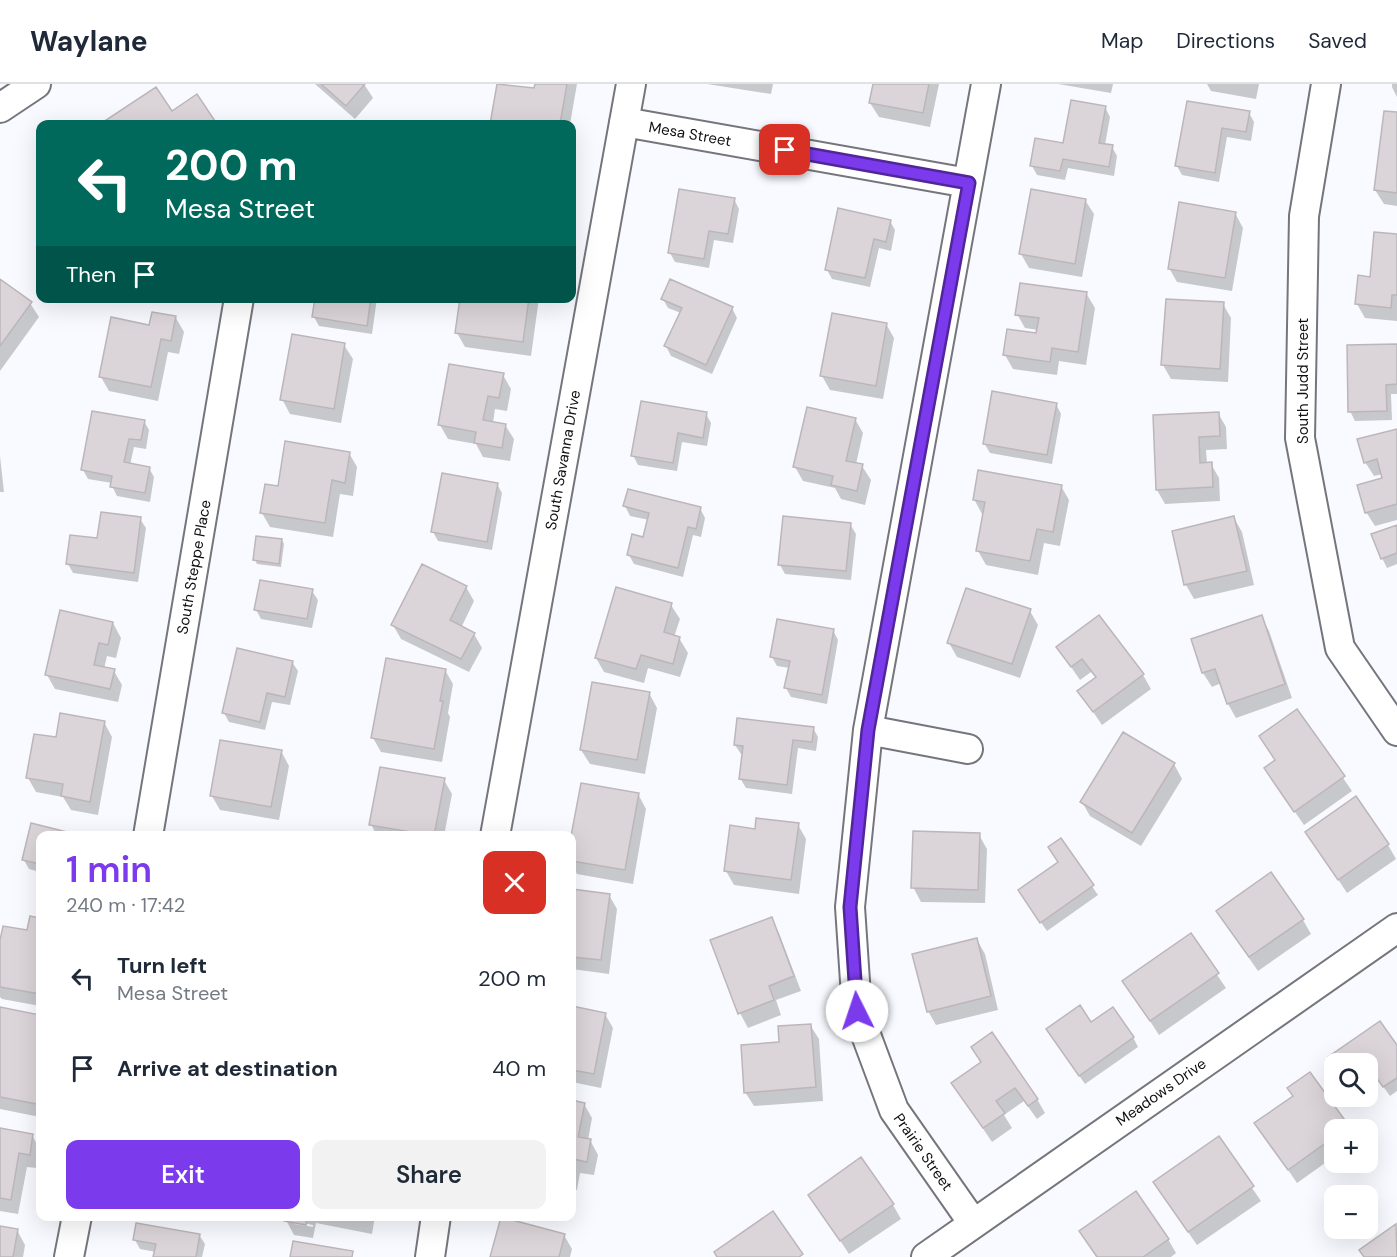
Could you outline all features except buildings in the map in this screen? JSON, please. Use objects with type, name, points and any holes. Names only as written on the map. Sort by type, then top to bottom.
[{"type":"street","points":[[0,108],[36,84]]},
{"type":"street","name":"South Savanna Drive","points":[[496,831],[631,84]]},
{"type":"street","name":"Prairie Street","points":[[973,1223],[894,1110],[857,1011],[850,907],[868,730],[986,84]]},
{"type":"street","name":"South Judd Street","points":[[1326,84],[1304,216],[1300,438],[1340,648],[1397,731]]},
{"type":"street","name":"Mesa Street","points":[[624,122],[969,183]]},
{"type":"street","name":"South Steppe Place","points":[[149,831],[238,303]]},
{"type":"street","points":[[868,730],[968,749]]},
{"type":"street","name":"Meadows Drive","points":[[926,1257],[1397,928]]},
{"type":"street","points":[[69,1257],[76,1221]]},
{"type":"street","points":[[430,1257],[435,1221]]},
{"type":"route","points":[[785,150],[969,183],[868,730],[850,907],[857,1011]]}]
